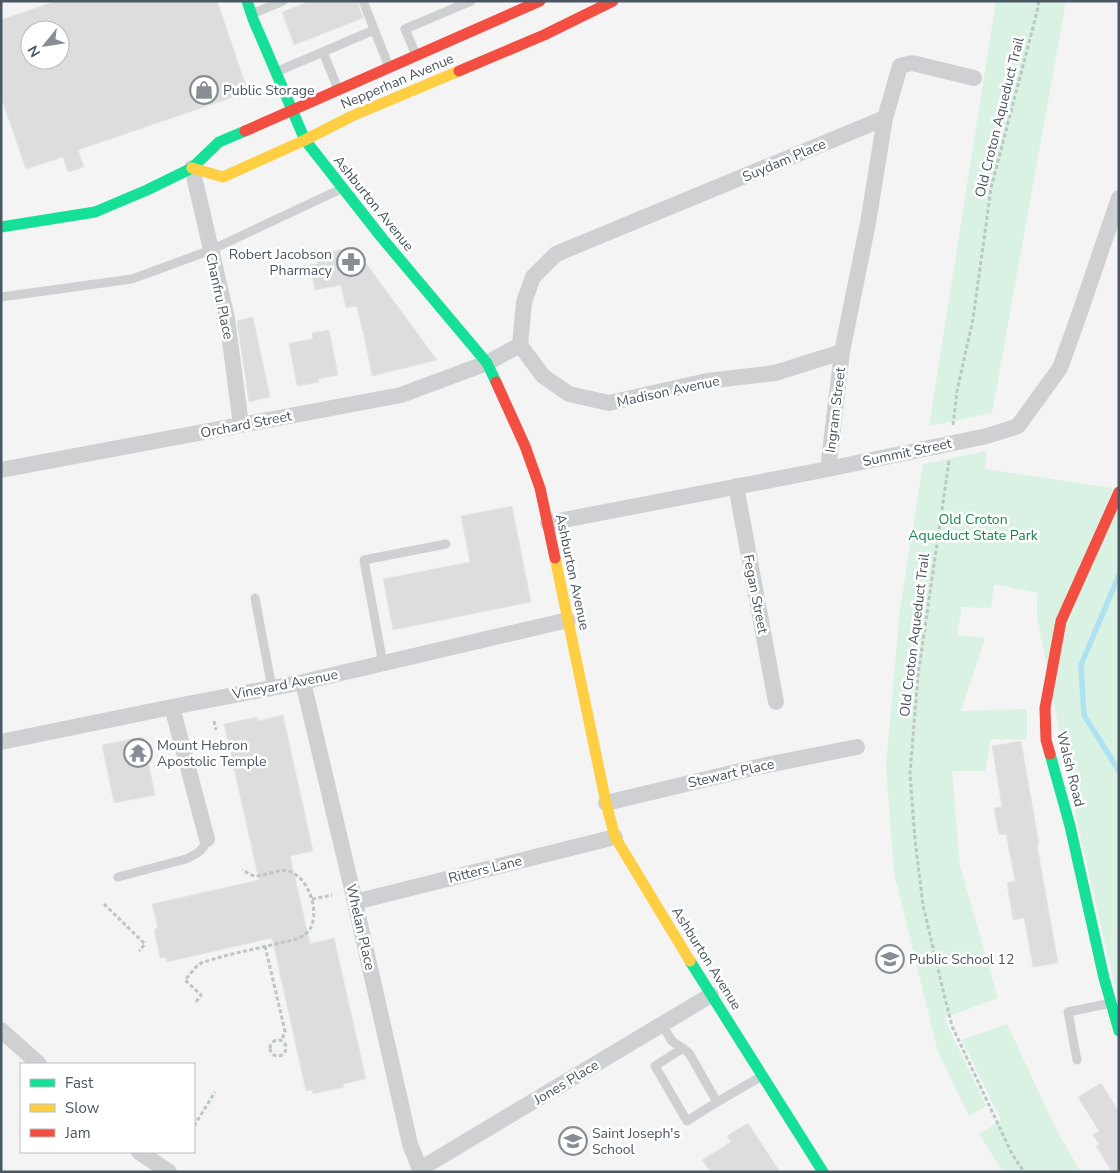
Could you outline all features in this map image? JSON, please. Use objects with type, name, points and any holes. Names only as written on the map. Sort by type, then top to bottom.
[{"type":"main road","name":"Ashburton Avenue","points":[[247,1],[305,140],[382,238],[488,364],[525,446],[540,488],[606,803],[615,837],[711,995],[823,1172]]},
{"type":"main road","name":"Nepperhan Avenue","points":[[1,227],[95,212],[192,168],[219,142],[540,1]]},
{"type":"main road","name":"Nepperhan Avenue","points":[[192,168],[223,178],[352,116],[544,35],[614,1]]},
{"type":"main road","name":"Walsh Road","points":[[1119,492],[1061,621],[1045,708],[1046,740],[1070,826],[1104,978],[1119,1031]]},
{"type":"street","points":[[842,352],[868,223],[885,118],[900,66],[912,63],[974,78]]},
{"type":"street","name":"Suydam Place","points":[[520,345],[524,302],[533,278],[556,254],[885,118]]},
{"type":"street","name":"Chanfru Place","points":[[192,168],[227,318],[242,425]]},
{"type":"street","name":"Summit Street","points":[[548,523],[828,469],[987,436],[1018,426],[1060,368],[1119,198]]},
{"type":"street","points":[[488,364],[520,345]]},
{"type":"street","name":"Madison Avenue","points":[[520,345],[543,376],[570,394],[609,403],[707,381],[775,373],[842,352]]},
{"type":"street","name":"Ingram Street","points":[[828,469],[842,352]]},
{"type":"street","name":"Orchard Street","points":[[1,470],[401,395],[488,364]]},
{"type":"street","name":"Fegan Street","points":[[736,486],[776,702]]},
{"type":"street","name":"Vineyard Avenue","points":[[1,742],[302,682],[568,620]]},
{"type":"street","name":"Whelan Place","points":[[302,682],[355,902],[410,1144],[420,1171]]},
{"type":"street","points":[[172,707],[207,839]]},
{"type":"street","name":"Stewart Place","points":[[606,803],[757,766],[857,747]]},
{"type":"street","name":"Ritters Lane","points":[[355,902],[615,837]]},
{"type":"street","name":"Jones Place","points":[[420,1171],[711,995]]},
{"type":"street","points":[[1,1030],[38,1063]]},
{"type":"street","points":[[140,1153],[169,1172]]},
{"type":"lane","points":[[252,14],[284,1]]},
{"type":"lane","points":[[363,1],[389,67]]},
{"type":"lane","points":[[416,55],[404,29],[471,1]]},
{"type":"lane","points":[[276,72],[374,30]]},
{"type":"lane","points":[[323,52],[338,89]]},
{"type":"lane","points":[[1,297],[132,279],[211,250],[343,188]]},
{"type":"lane","points":[[382,664],[364,560],[446,544]]},
{"type":"lane","points":[[255,598],[272,688]]},
{"type":"lane","points":[[118,877],[196,855],[204,848],[207,839]]},
{"type":"lane","points":[[1077,1060],[1068,1012],[1111,1003]]},
{"type":"lane","points":[[662,1025],[672,1041],[689,1053],[717,1102]]},
{"type":"lane","points":[[683,1048],[655,1066],[687,1121],[762,1076]]},
{"type":"path","name":"Old Croton Aqueduct Trail","points":[[1024,1172],[1012,1154],[952,1026],[923,904],[915,840],[910,774],[918,675],[957,391],[973,319],[991,188],[1039,1]]},
{"type":"path","points":[[214,721],[216,730]]},
{"type":"path","points":[[196,1002],[201,995],[185,980],[201,963],[297,939],[310,929],[314,918],[314,908],[307,886],[291,871],[284,870],[258,876],[242,870]]},
{"type":"path","points":[[312,899],[332,895]]},
{"type":"path","points":[[104,904],[145,944],[140,951]]},
{"type":"path","points":[[265,946],[285,1031],[282,1040]]},
{"type":"path","points":[[276,1039],[282,1040],[287,1047],[285,1052],[281,1056],[275,1057],[269,1047],[270,1044],[276,1039]]},
{"type":"path","points":[[195,1124],[215,1092]]},
{"type":"green space","points":[[996,1],[1066,1],[992,413],[929,426]]},
{"type":"green space","name":"Old Croton Aqueduct State Park","points":[[987,451],[985,469],[1119,489],[1119,1004],[1076,817],[1037,616],[1037,593],[994,584],[991,608],[962,607],[957,635],[985,638],[961,711],[1027,709],[1027,740],[991,739],[985,771],[952,771],[960,866],[998,998],[944,1018],[986,1106],[969,1116],[938,1052],[894,873],[886,766],[900,608],[923,464]]},
{"type":"green space","points":[[1007,1024],[1057,1131],[1081,1172],[1003,1172],[979,1134],[1001,1120],[962,1040]]},
{"type":"building","points":[[56,1],[217,1],[248,92],[78,150],[84,167],[68,172],[63,157],[26,169],[1,97],[1,20]]},
{"type":"building","points":[[310,1],[357,1],[363,18],[294,45],[282,12]]},
{"type":"building","points":[[354,247],[437,360],[372,376],[357,306],[346,308],[341,285],[315,290],[310,265],[318,264],[315,255]]},
{"type":"building","points":[[253,317],[270,397],[249,402],[237,321]]},
{"type":"building","points":[[329,330],[338,375],[318,379],[319,382],[297,386],[289,343],[313,339],[312,333]]},
{"type":"building","points":[[512,506],[531,602],[393,630],[383,579],[470,562],[461,516]]},
{"type":"building","points":[[283,715],[313,851],[290,856],[310,944],[334,938],[366,1079],[343,1084],[344,1087],[313,1094],[312,1090],[306,1091],[272,938],[167,962],[166,957],[160,958],[154,929],[158,928],[152,904],[259,880],[224,724],[257,717],[258,721]]},
{"type":"building","points":[[143,737],[155,795],[114,803],[102,745]]},
{"type":"building","points":[[1021,741],[1058,963],[1033,967],[1024,918],[1013,920],[1007,883],[1015,881],[1006,834],[999,835],[994,808],[1002,807],[992,746]]},
{"type":"building","points":[[1101,1083],[1119,1112],[1119,1172],[1112,1172],[1096,1146],[1099,1144],[1093,1135],[1099,1131],[1078,1097]]},
{"type":"building","points":[[748,1123],[780,1172],[711,1172],[702,1160],[731,1142],[727,1136]]},
{"type":"waterway","points":[[1119,575],[1081,665],[1084,715],[1119,771]]},
{"type":"traffic: fast","points":[[247,1],[305,140],[382,238],[487,363],[496,382]]},
{"type":"traffic: fast","points":[[1,227],[95,212],[192,168],[219,142],[245,131]]},
{"type":"traffic: fast","points":[[1050,754],[1070,826],[1104,978],[1119,1031]]},
{"type":"traffic: fast","points":[[690,961],[823,1172]]},
{"type":"traffic: slow","points":[[192,168],[223,177],[305,140],[352,116],[459,71]]},
{"type":"traffic: slow","points":[[555,558],[606,803],[615,837],[690,961]]},
{"type":"traffic: jam","points":[[245,131],[540,1]]},
{"type":"traffic: jam","points":[[459,71],[544,35],[613,1]]},
{"type":"traffic: jam","points":[[496,382],[525,446],[540,488],[555,558]]},
{"type":"traffic: jam","points":[[1050,754],[1046,740],[1045,708],[1061,621],[1119,492]]},
{"type":"place","name":"Public Storage","points":[[204,90]]},
{"type":"place","name":"Robert Jacobson Pharmacy","points":[[351,262]]},
{"type":"place","name":"Mount Hebron Apostolic Temple","points":[[138,753]]},
{"type":"place","name":"Public School 12","points":[[890,959]]},
{"type":"place","name":"Saint Joseph's School","points":[[573,1141]]}]
